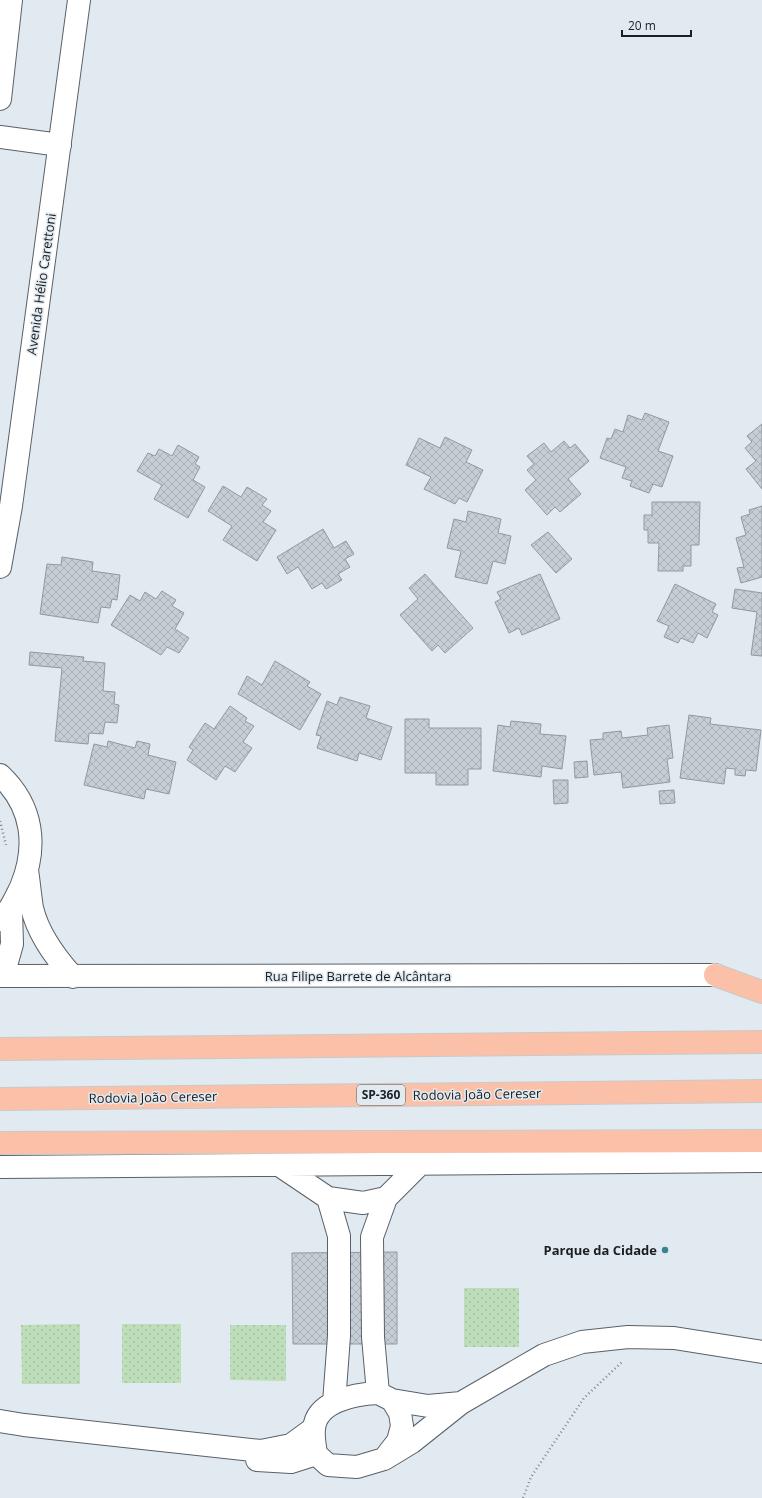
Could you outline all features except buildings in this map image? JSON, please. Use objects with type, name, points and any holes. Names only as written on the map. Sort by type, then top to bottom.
[{"type":"highway","points":[[716,975],[762,992]]},
{"type":"highway","points":[[0,1049],[762,1042]]},
{"type":"highway","name":"Rodovia João Cereser","points":[[0,1099],[762,1091]]},
{"type":"highway","points":[[0,1143],[762,1141]]},
{"type":"street","points":[[0,99],[10,0]]},
{"type":"street","name":"Avenida Hélio Carettoni","points":[[0,567],[11,506],[79,0]]},
{"type":"street","points":[[0,137],[60,145]]},
{"type":"street","points":[[0,775],[8,782],[19,799],[27,817],[32,836],[27,870],[33,909],[44,936],[56,958],[73,977]]},
{"type":"street","points":[[1,976],[12,944],[5,915],[27,870]]},
{"type":"street","name":"Rua Filipe Barrete de Alcântara","points":[[1,976],[716,975]]},
{"type":"street","points":[[0,1167],[762,1161]]},
{"type":"street","points":[[384,1459],[398,1441],[402,1426],[400,1413],[385,1396],[374,1337],[372,1237],[386,1198],[419,1164]]},
{"type":"street","points":[[279,1165],[328,1198],[363,1203],[386,1198]]},
{"type":"street","points":[[328,1198],[339,1236],[339,1336],[334,1402]]},
{"type":"street","points":[[461,1404],[428,1406],[385,1396],[361,1394],[334,1402],[320,1414],[314,1429],[316,1454],[328,1465],[357,1467],[384,1459],[412,1442],[461,1404],[544,1355],[582,1342],[628,1337],[674,1338],[762,1352]]},
{"type":"street","points":[[0,1421],[24,1425],[261,1451],[291,1445],[314,1429]]},
{"type":"street","points":[[0,1432],[23,1436],[244,1460],[291,1462],[316,1454]]},
{"type":"path","points":[[0,821],[7,851]]},
{"type":"path","points":[[523,1498],[531,1477],[584,1398],[648,1337]]},
{"type":"green space","points":[[464,1288],[519,1288],[519,1347],[464,1347]]},
{"type":"green space","points":[[80,1324],[80,1384],[22,1384],[21,1325]]},
{"type":"green space","points":[[122,1324],[181,1324],[181,1383],[122,1383]]},
{"type":"green space","points":[[230,1325],[286,1325],[286,1381],[230,1380]]},
{"type":"place","name":"Parque da Cidade","points":[[665,1250]]}]
